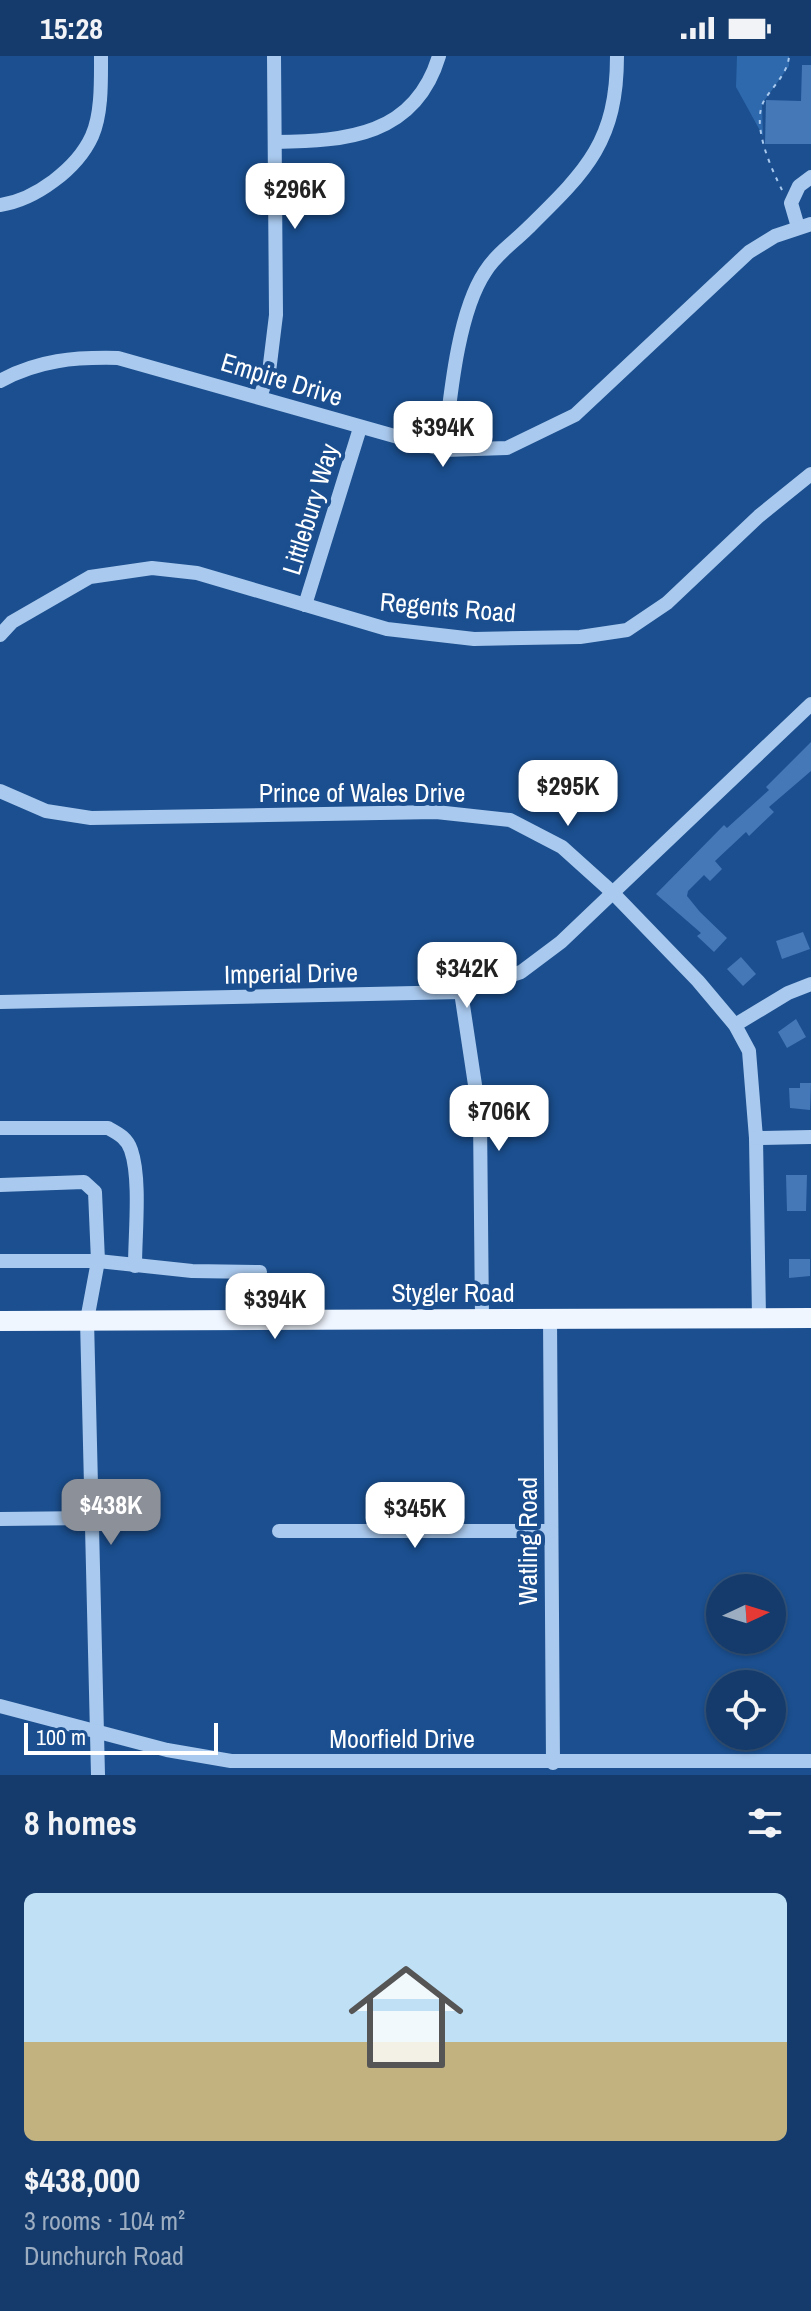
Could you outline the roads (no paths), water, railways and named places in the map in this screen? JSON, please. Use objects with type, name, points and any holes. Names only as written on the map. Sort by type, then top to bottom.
[{"type":"main road","name":"Stygler Road","points":[[0,1321],[811,1318]]},
{"type":"street","points":[[0,205],[52,186],[92,136],[101,84],[101,56]]},
{"type":"street","points":[[260,397],[269,372],[276,315],[274,56]]},
{"type":"street","points":[[275,142],[332,141],[371,132],[406,112],[432,79],[439,56]]},
{"type":"street","points":[[444,450],[452,382],[472,297],[499,253],[594,159],[614,107],[617,56]]},
{"type":"street","points":[[804,226],[791,203],[799,186],[811,177]]},
{"type":"street","name":"Empire Drive","points":[[0,381],[21,370],[70,357],[118,358],[444,450],[507,448],[575,415],[749,252],[804,226]]},
{"type":"street","name":"Littlebury Way","points":[[305,605],[360,428]]},
{"type":"street","name":"Regents Road","points":[[0,635],[12,622],[90,577],[152,568],[197,573],[387,629],[474,639],[580,637],[627,630],[667,603],[759,516],[811,474]]},
{"type":"street","name":"Imperial Drive","points":[[0,1002],[461,992],[521,972],[561,942],[811,705]]},
{"type":"street","name":"Prince of Wales Drive","points":[[0,791],[46,811],[91,818],[436,812],[510,820],[562,847],[612,892],[735,1025],[749,1051],[756,1138],[759,1317]]},
{"type":"street","points":[[735,1025],[788,993],[811,984]]},
{"type":"street","points":[[461,992],[480,1118],[482,1318]]},
{"type":"street","points":[[0,1128],[108,1128],[124,1136],[131,1150],[134,1175],[135,1266]]},
{"type":"street","points":[[756,1138],[811,1137]]},
{"type":"street","points":[[0,1185],[84,1182],[94,1188],[98,1261],[87,1320],[98,1775]]},
{"type":"street","points":[[0,1261],[98,1261],[135,1266],[260,1272]]},
{"type":"street","name":"Watling Road","points":[[550,1318],[553,1763]]},
{"type":"street","points":[[0,1519],[91,1518]]},
{"type":"street","points":[[279,1531],[551,1531]]},
{"type":"street","name":"Moorfield Drive","points":[[0,1706],[167,1750],[284,1769],[460,1768],[553,1763],[655,1769],[811,1761]]}]
